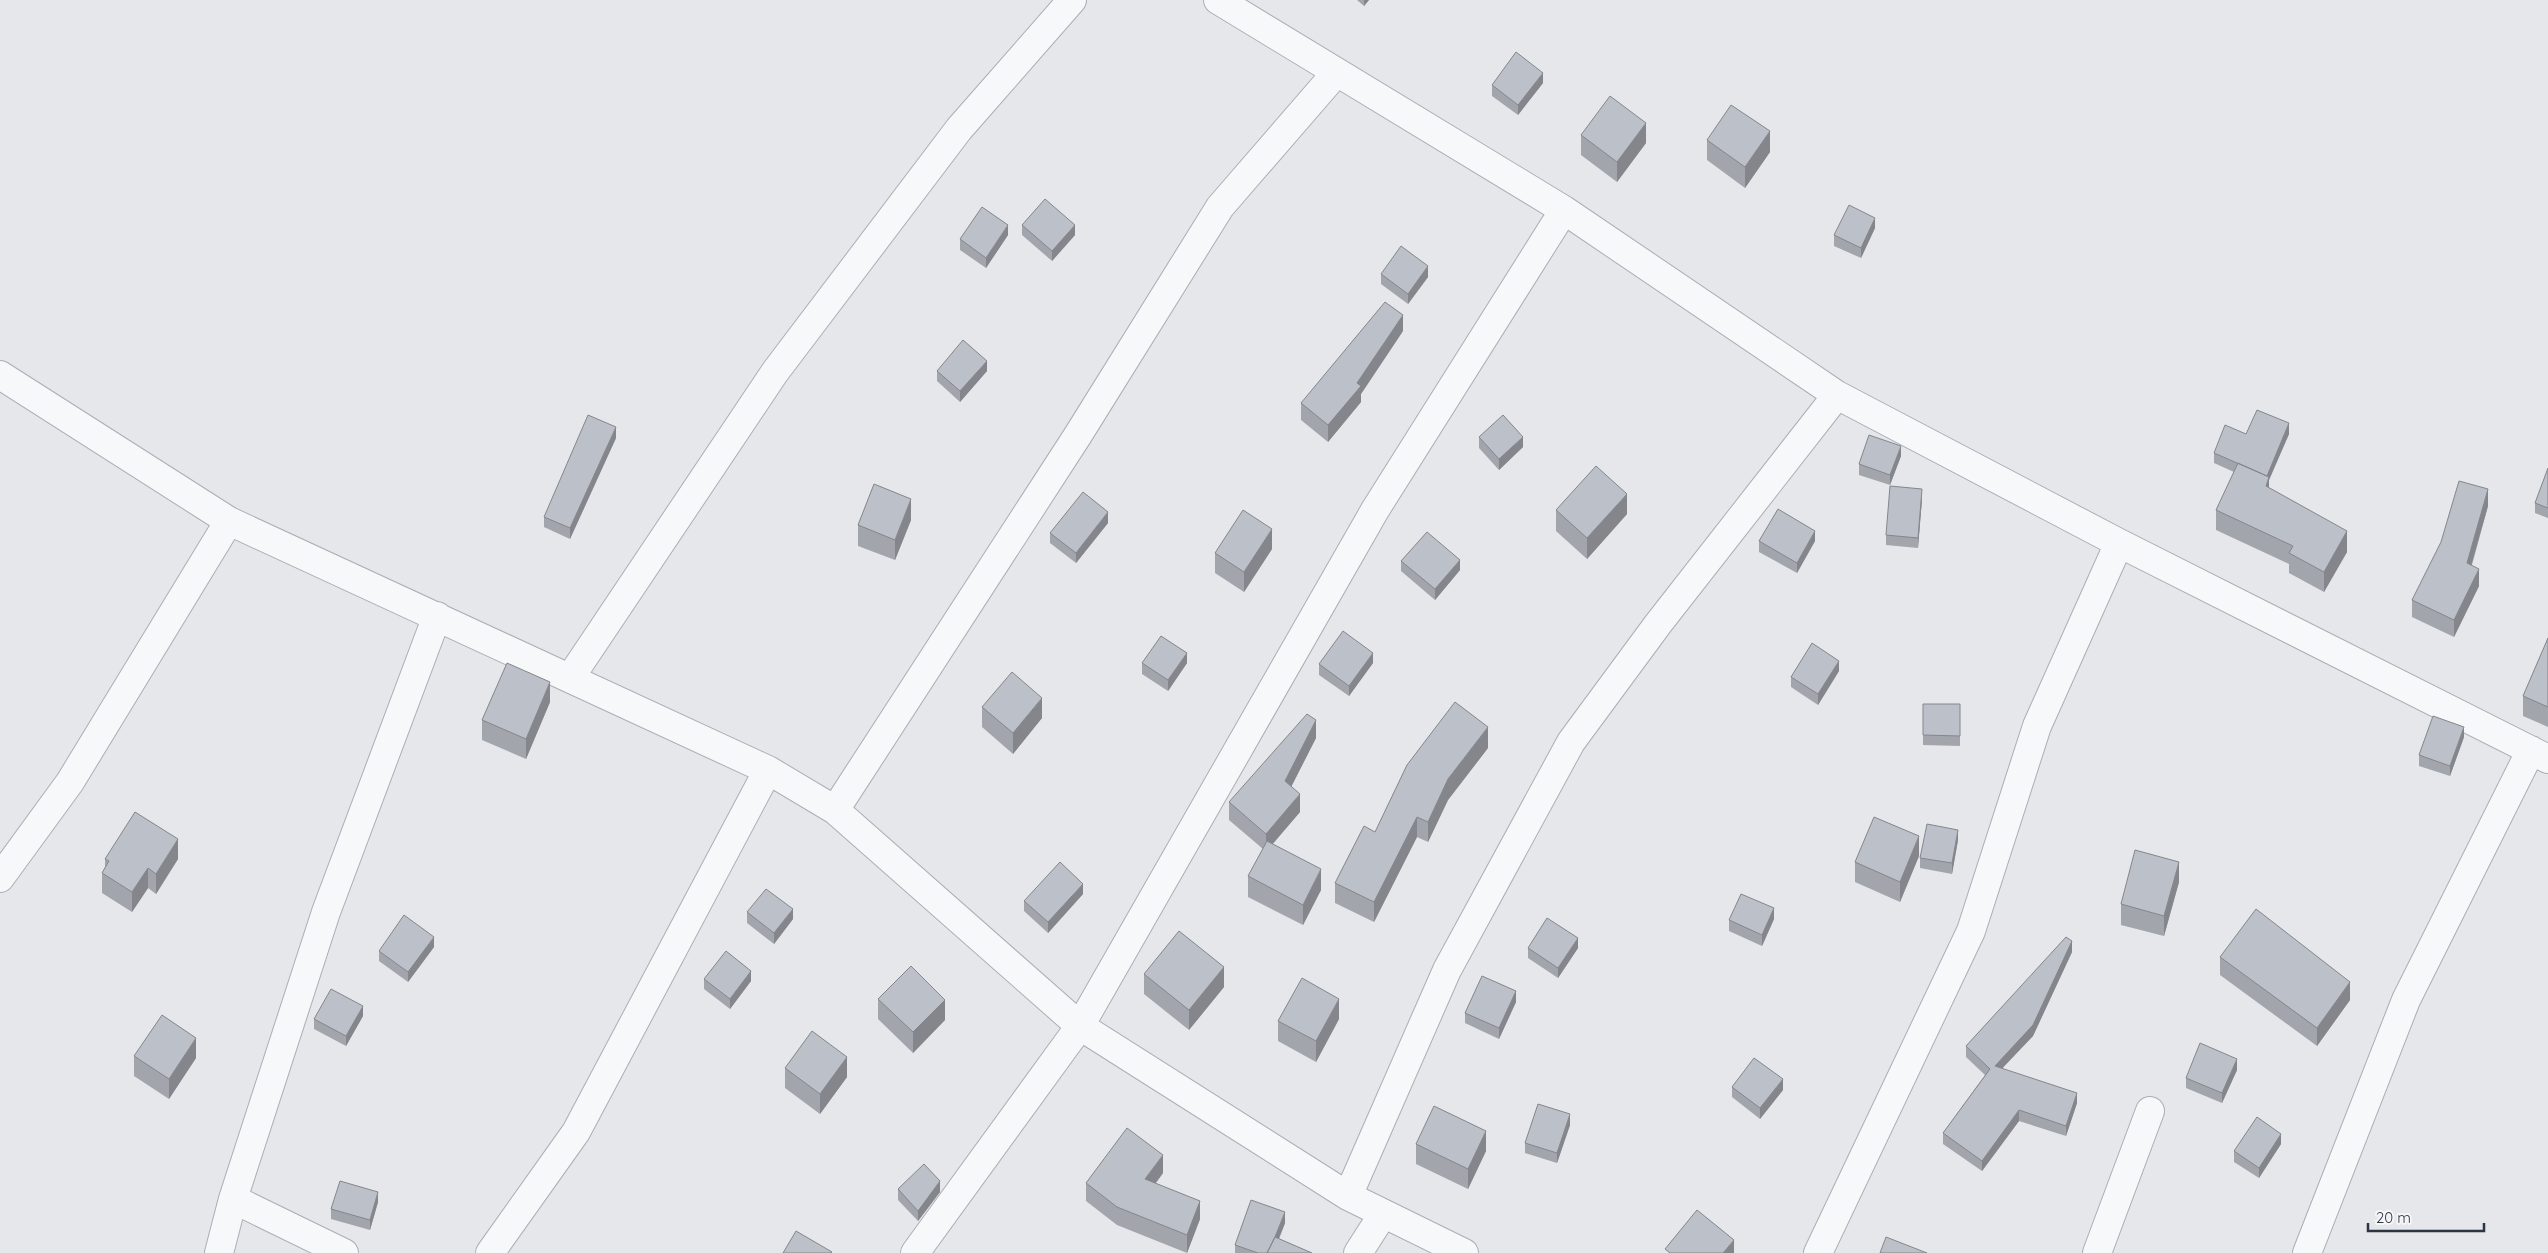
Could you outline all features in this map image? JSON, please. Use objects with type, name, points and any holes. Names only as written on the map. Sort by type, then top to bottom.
[{"type":"street","points":[[570,678],[775,372],[959,129],[1072,0]]},
{"type":"street","points":[[1218,0],[1564,210],[1837,395],[2119,543],[2539,754],[2406,1000],[2307,1253]]},
{"type":"street","points":[[835,810],[1078,434],[1220,207],[1336,73]]},
{"type":"street","points":[[915,1253],[1080,1026],[1375,510],[1564,210]]},
{"type":"street","points":[[0,375],[229,521],[768,770],[835,810],[1080,1026],[1348,1196],[1464,1253]]},
{"type":"street","points":[[1348,1196],[1447,970],[1571,742],[1658,624],[1837,395]]},
{"type":"street","points":[[0,878],[70,782],[229,521]]},
{"type":"street","points":[[1818,1253],[1971,931],[2037,726],[2119,543]]},
{"type":"street","points":[[219,1253],[233,1198],[326,912],[437,616]]},
{"type":"street","points":[[490,1253],[576,1132],[768,770]]},
{"type":"street","points":[[2097,1253],[2150,1111]]},
{"type":"street","points":[[233,1198],[344,1253]]},
{"type":"street","points":[[1358,1253],[1382,1214]]},
{"type":"building","points":[[1516,52],[1543,73],[1518,105],[1492,85]]},
{"type":"building","points":[[1610,96],[1646,123],[1617,162],[1581,135]]},
{"type":"building","points":[[1731,105],[1770,131],[1745,167],[1707,140]]},
{"type":"building","points":[[1045,199],[1075,225],[1052,251],[1022,225]]},
{"type":"building","points":[[1849,205],[1875,218],[1861,248],[1834,235]]},
{"type":"building","points":[[982,207],[1008,225],[986,258],[960,239]]},
{"type":"building","points":[[1401,246],[1428,266],[1408,294],[1381,274]]},
{"type":"building","points":[[1385,302],[1403,315],[1357,383],[1361,386],[1328,425],[1301,403]]},
{"type":"building","points":[[963,340],[987,361],[960,391],[937,371]]},
{"type":"building","points":[[2257,410],[2289,423],[2267,476],[2214,453],[2225,425],[2246,434]]},
{"type":"building","points":[[588,415],[616,427],[570,528],[544,517]]},
{"type":"building","points":[[1503,415],[1523,437],[1499,459],[1479,437]]},
{"type":"building","points":[[1869,435],[1901,446],[1890,475],[1859,464]]},
{"type":"building","points":[[2238,463],[2269,477],[2266,486],[2347,531],[2324,572],[2289,553],[2293,546],[2216,510]]},
{"type":"building","points":[[1596,466],[1627,494],[1587,538],[1556,510]]},
{"type":"building","points":[[2548,468],[2548,508],[2535,503]]},
{"type":"building","points":[[2459,481],[2488,489],[2467,563],[2479,569],[2454,620],[2412,600],[2441,542]]},
{"type":"building","points":[[874,484],[911,499],[895,540],[858,525]]},
{"type":"building","points":[[1890,486],[1922,489],[1918,538],[1886,535]]},
{"type":"building","points":[[1083,492],[1108,512],[1076,553],[1050,533]]},
{"type":"building","points":[[1778,509],[1815,531],[1797,563],[1759,541]]},
{"type":"building","points":[[1243,510],[1272,529],[1244,572],[1215,553]]},
{"type":"building","points":[[1427,532],[1460,560],[1435,589],[1401,561]]},
{"type":"building","points":[[1343,631],[1373,653],[1349,686],[1319,664]]},
{"type":"building","points":[[1161,636],[1187,653],[1168,680],[1142,663]]},
{"type":"building","points":[[2548,638],[2548,707],[2523,696]]},
{"type":"building","points":[[1812,643],[1839,661],[1818,694],[1791,677]]},
{"type":"building","points":[[507,663],[550,682],[526,739],[482,720]]},
{"type":"building","points":[[1012,672],[1042,698],[1013,733],[982,707]]},
{"type":"building","points":[[1455,702],[1488,727],[1448,779],[1428,822],[1417,817],[1374,902],[1335,883],[1364,826],[1375,832],[1407,765]]},
{"type":"building","points":[[1923,704],[1960,704],[1960,736],[1923,735]]},
{"type":"building","points":[[1307,714],[1316,720],[1285,781],[1300,794],[1266,834],[1229,802]]},
{"type":"building","points":[[2433,716],[2464,727],[2450,766],[2419,755]]},
{"type":"building","points":[[135,812],[178,839],[156,874],[148,868],[132,892],[102,873],[109,861],[105,859]]},
{"type":"building","points":[[1874,817],[1919,836],[1900,882],[1855,862]]},
{"type":"building","points":[[1927,824],[1958,830],[1952,863],[1920,858]]},
{"type":"building","points":[[1267,841],[1321,869],[1303,905],[1248,876]]},
{"type":"building","points":[[2135,850],[2179,862],[2164,916],[2121,904]]},
{"type":"building","points":[[1060,862],[1083,884],[1048,922],[1024,901]]},
{"type":"building","points":[[766,889],[793,909],[774,933],[747,912]]},
{"type":"building","points":[[1741,894],[1774,908],[1762,935],[1729,920]]},
{"type":"building","points":[[2256,909],[2350,982],[2317,1028],[2220,957]]},
{"type":"building","points":[[404,915],[434,937],[408,972],[379,951]]},
{"type":"building","points":[[1547,918],[1578,938],[1558,968],[1528,948]]},
{"type":"building","points":[[1179,931],[1224,967],[1189,1010],[1144,974]]},
{"type":"building","points":[[2066,937],[2072,941],[2033,1025],[1995,1066],[2077,1093],[2066,1126],[2019,1110],[1982,1161],[1943,1133],[1990,1069],[1966,1046]]},
{"type":"building","points":[[726,951],[751,971],[730,999],[704,979]]},
{"type":"building","points":[[911,966],[945,1000],[913,1032],[878,999]]},
{"type":"building","points":[[1482,976],[1516,991],[1499,1028],[1465,1013]]},
{"type":"building","points":[[1302,978],[1339,999],[1316,1041],[1278,1021]]},
{"type":"building","points":[[331,989],[363,1006],[346,1036],[314,1019]]},
{"type":"building","points":[[162,1015],[196,1038],[169,1079],[134,1056]]},
{"type":"building","points":[[812,1031],[847,1057],[820,1094],[785,1068]]},
{"type":"building","points":[[2200,1043],[2237,1059],[2222,1093],[2186,1078]]},
{"type":"building","points":[[1754,1058],[1783,1079],[1760,1108],[1732,1087]]},
{"type":"building","points":[[1538,1104],[1570,1114],[1557,1153],[1525,1143]]},
{"type":"building","points":[[1434,1106],[1486,1131],[1468,1169],[1416,1144]]},
{"type":"building","points":[[2257,1117],[2281,1134],[2259,1168],[2234,1151]]},
{"type":"building","points":[[1127,1128],[1163,1155],[1145,1179],[1200,1201],[1187,1235],[1117,1207],[1086,1183]]},
{"type":"building","points":[[924,1164],[940,1181],[918,1211],[898,1189]]},
{"type":"building","points":[[340,1181],[378,1192],[370,1220],[331,1209]]},
{"type":"building","points":[[1251,1200],[1285,1212],[1267,1253],[1258,1253],[1235,1245]]},
{"type":"building","points":[[1697,1210],[1734,1240],[1723,1253],[1670,1253],[1665,1249]]},
{"type":"building","points":[[796,1231],[832,1252],[783,1253]]},
{"type":"building","points":[[1275,1237],[1312,1253],[1267,1253]]},
{"type":"building","points":[[1886,1237],[1927,1253],[1880,1253]]}]
